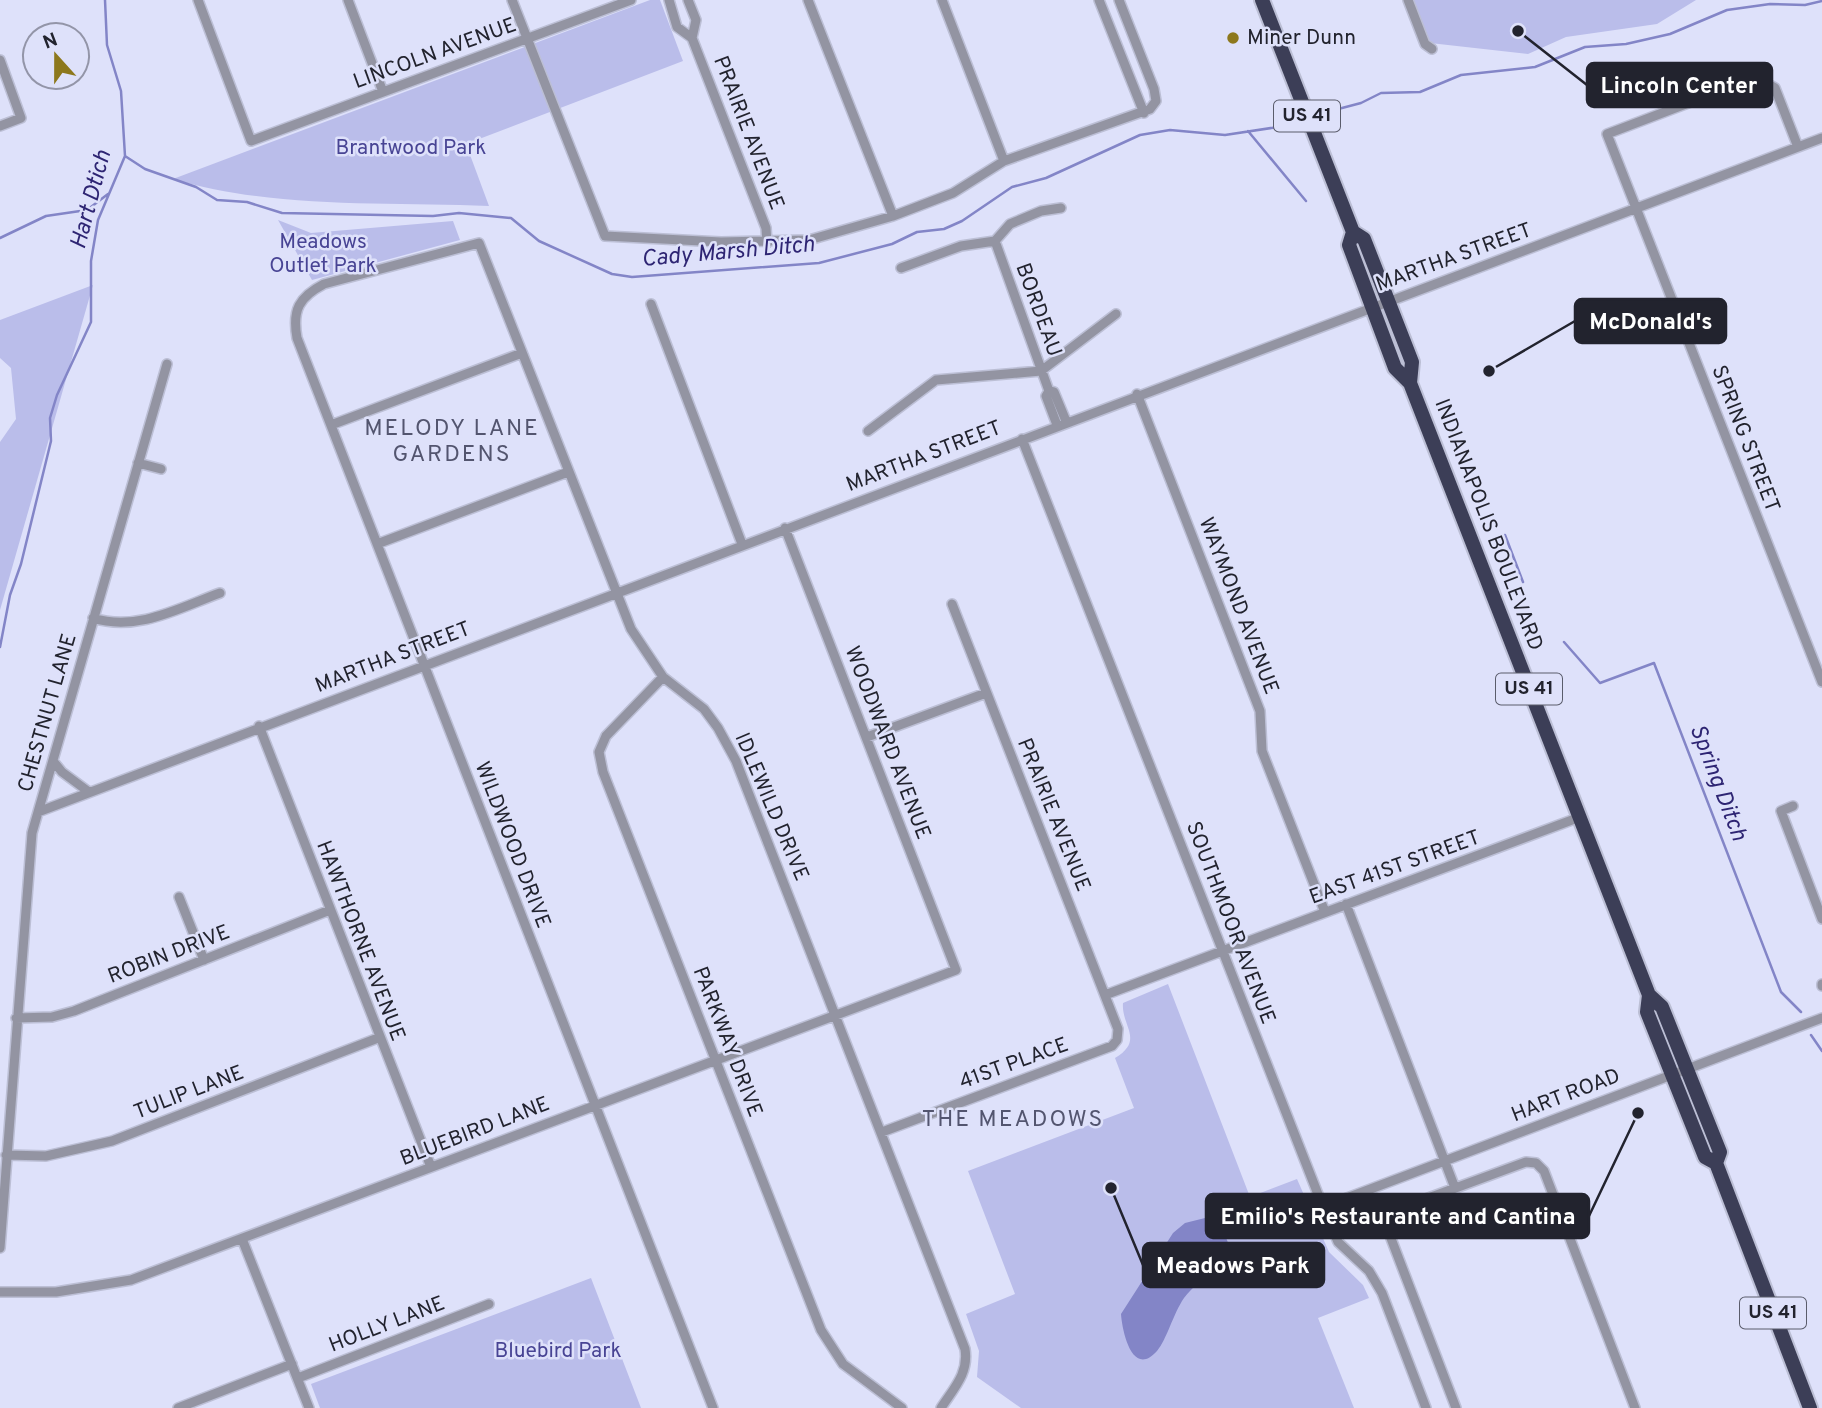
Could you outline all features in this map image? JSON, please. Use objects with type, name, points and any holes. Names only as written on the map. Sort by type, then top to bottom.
[{"type":"highway","name":"INDIANAPOLIS BOULEVARD","points":[[1262,0],[1353,232],[1364,239],[1412,362],[1409,383]]},
{"type":"highway","name":"INDIANAPOLIS BOULEVARD","points":[[1353,232],[1349,245],[1395,368],[1409,383],[1649,995],[1662,1007],[1720,1152],[1716,1163]]},
{"type":"highway","name":"INDIANAPOLIS BOULEVARD","points":[[1649,995],[1647,1012],[1671,1074],[1705,1157],[1716,1163],[1810,1408]]},
{"type":"street","name":"LINCOLN AVENUE","points":[[198,0],[251,141],[631,0]]},
{"type":"street","points":[[348,0],[383,92]]},
{"type":"street","points":[[512,0],[605,236],[767,243],[809,240],[893,216],[953,193],[1004,161],[1144,113],[1156,101],[1154,89],[1119,0]]},
{"type":"street","name":"PRAIRIE AVENUE","points":[[669,0],[677,27],[692,38],[766,228],[767,243]]},
{"type":"street","name":"PRAIRIE AVENUE","points":[[688,0],[696,20],[692,38]]},
{"type":"street","points":[[808,0],[893,216]]},
{"type":"street","points":[[942,0],[1004,161]]},
{"type":"street","points":[[1099,0],[1144,113]]},
{"type":"street","points":[[1408,0],[1425,44],[1432,49]]},
{"type":"street","points":[[0,60],[21,118],[0,126]]},
{"type":"street","name":"SPRING STREET","points":[[1798,147],[1775,88],[1760,80],[1733,86],[1607,134],[1822,682]]},
{"type":"street","name":"MARTHA STREET","points":[[38,811],[1137,394],[1371,306],[1389,303],[1822,138]]},
{"type":"street","points":[[901,268],[961,246],[995,241],[1004,228],[1018,219],[1061,208]]},
{"type":"street","name":"BORDEAU","points":[[995,241],[1049,391],[1046,396],[1061,423]]},
{"type":"street","name":"WILDWOOD DRIVE","points":[[479,243],[324,284],[306,294],[296,307],[297,338],[713,1408]]},
{"type":"street","name":"IDLEWILD DRIVE","points":[[479,243],[631,629],[663,677],[704,709],[736,761],[965,1349],[968,1363],[963,1376],[941,1408]]},
{"type":"street","points":[[651,304],[742,544]]},
{"type":"street","points":[[868,431],[936,380],[1041,371],[1116,314]]},
{"type":"street","points":[[331,425],[522,353]]},
{"type":"street","name":"CHESTNUT LANE","points":[[0,1248],[29,857],[38,811],[167,364]]},
{"type":"street","name":"WAYMOND AVENUE","points":[[1137,394],[1260,711],[1262,751],[1325,912]]},
{"type":"street","name":"SOUTHMOOR AVENUE","points":[[1022,439],[1323,1207],[1338,1242],[1369,1271],[1382,1293],[1426,1408]]},
{"type":"street","points":[[138,463],[161,469]]},
{"type":"street","points":[[377,544],[568,472]]},
{"type":"street","name":"WOODWARD AVENUE","points":[[785,528],[956,970]]},
{"type":"street","points":[[93,618],[113,624],[134,623],[220,593]]},
{"type":"street","name":"PRAIRIE AVENUE","points":[[952,604],[1118,1029],[1117,1040]]},
{"type":"street","name":"PARKWAY DRIVE","points":[[663,677],[606,736],[599,752],[603,772],[821,1330],[843,1364],[902,1408]]},
{"type":"street","points":[[867,737],[986,693]]},
{"type":"street","name":"HAWTHORNE AVENUE","points":[[259,726],[378,1038],[431,1167]]},
{"type":"street","points":[[53,761],[62,772],[89,792]]},
{"type":"street","points":[[1793,806],[1780,811],[1822,919]]},
{"type":"street","name":"EAST 41ST STREET","points":[[1105,995],[1580,817]]},
{"type":"street","points":[[179,897],[204,960]]},
{"type":"street","points":[[1346,904],[1455,1188]]},
{"type":"street","name":"ROBIN DRIVE","points":[[16,1018],[52,1017],[74,1010],[330,910]]},
{"type":"street","name":"BLUEBIRD LANE","points":[[0,1292],[56,1292],[131,1280],[956,970]]},
{"type":"street","name":"HART ROAD","points":[[1323,1207],[1822,1018]]},
{"type":"street","name":"TULIP LANE","points":[[6,1155],[46,1156],[112,1141],[378,1038]]},
{"type":"street","name":"41ST PLACE","points":[[882,1132],[1112,1046],[1117,1040]]},
{"type":"street","points":[[1456,1408],[1387,1228],[1387,1217],[1396,1210],[1526,1162],[1536,1163],[1544,1171],[1635,1408]]},
{"type":"street","points":[[242,1238],[310,1408]]},
{"type":"street","name":"HOLLY LANE","points":[[298,1378],[489,1304]]},
{"type":"street","points":[[178,1408],[292,1364]]},
{"type":"green space","name":"Brantwood Park","points":[[650,0],[660,0],[683,61],[466,144],[489,206],[290,200],[211,189],[173,179]]},
{"type":"green space","points":[[1413,0],[1696,0],[1657,24],[1566,37],[1528,54],[1430,43]]},
{"type":"green space","name":"Meadows Outlet Park","points":[[278,220],[311,233],[453,221],[460,240],[312,280]]},
{"type":"green space","points":[[93,285],[0,610],[0,442],[16,419],[11,368],[0,358],[0,320]]},
{"type":"green space","points":[[1168,984],[1250,1197],[1297,1179],[1329,1252],[1363,1285],[1369,1298],[1318,1318],[1354,1408],[1021,1408],[977,1377],[979,1351],[966,1314],[1015,1294],[968,1171],[1134,1108],[1115,1058],[1129,1045],[1130,1039],[1123,1003]]},
{"type":"green space","name":"Bluebird Park","points":[[591,1278],[641,1408],[320,1408],[311,1384]]},
{"type":"shaded area","points":[[1205,1218],[1224,1234],[1229,1245],[1229,1258],[1189,1292],[1180,1304],[1157,1351],[1148,1358],[1141,1359],[1135,1356],[1126,1340],[1121,1314],[1173,1233],[1185,1223]]},
{"type":"waterway","name":"Hart Dtich","points":[[0,647],[10,595],[21,564],[51,441],[50,418],[57,395],[91,322],[91,261],[98,220],[125,156],[121,91],[107,45],[105,0]]},
{"type":"waterway","name":"Cady Marsh Ditch","points":[[1323,113],[1361,103],[1381,93],[1420,92],[1461,75],[1535,67],[1585,47],[1626,44],[1670,34],[1727,10],[1770,4],[1805,5],[1822,1]]},
{"type":"waterway","name":"Cady Marsh Ditch","points":[[125,156],[145,169],[196,187],[217,200],[247,202],[282,213],[433,216],[459,213],[511,218],[539,241],[612,274],[632,277],[819,263],[892,244],[917,232],[944,229],[962,221],[1012,187],[1046,178],[1140,135],[1170,130],[1225,135],[1291,125]]},
{"type":"waterway","name":"Spring Ditch","points":[[1248,131],[1306,201]]},
{"type":"waterway","points":[[0,238],[46,216],[87,210],[108,194]]},
{"type":"waterway","name":"Spring Ditch","points":[[1505,535],[1523,582]]},
{"type":"waterway","name":"Spring Ditch","points":[[1564,642],[1600,683],[1654,663],[1781,992],[1801,1012]]},
{"type":"waterway","points":[[1811,1035],[1822,1051]]},
{"type":"place","name":"Lincoln Center","points":[[1518,31]]},
{"type":"place","name":"Miner Dunn","points":[[1233,38]]},
{"type":"place","name":"McDonald's","points":[[1489,371]]},
{"type":"place","name":"Emilio's Restaurante and Cantina","points":[[1638,1113]]},
{"type":"place","name":"Meadows Park","points":[[1111,1188]]},
{"type":"district","name":"MELODY LANE GARDENS","points":[[452,442]]},
{"type":"district","name":"THE MEADOWS","points":[[1013,1120]]}]
